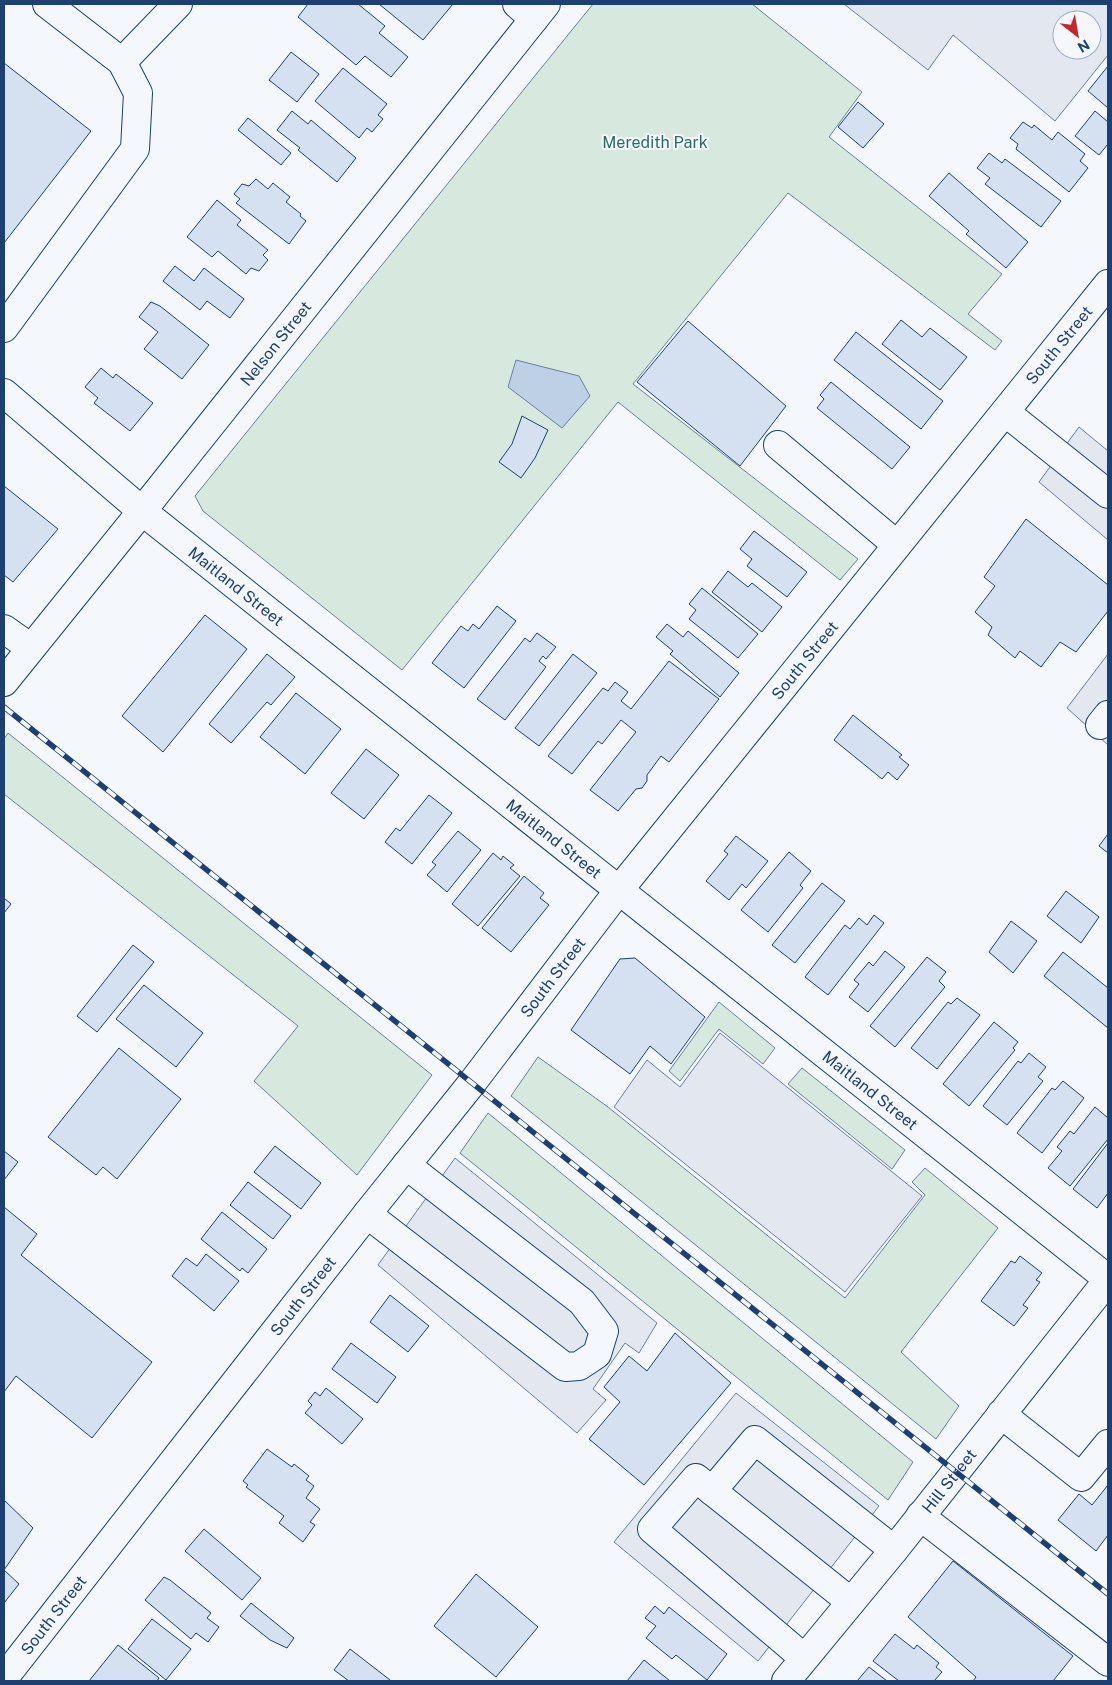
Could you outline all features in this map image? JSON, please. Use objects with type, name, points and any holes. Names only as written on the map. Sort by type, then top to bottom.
[{"type":"street","points":[[4,328],[134,149],[138,93],[122,62],[47,4]]},
{"type":"street","points":[[122,62],[178,4]]},
{"type":"street","name":"Nelson Street","points":[[4,682],[142,511],[532,9]]},
{"type":"street","name":"South Street","points":[[4,1678],[367,1214],[472,1083],[619,890],[1108,284]]},
{"type":"street","name":"Maitland Street","points":[[4,393],[142,511],[1108,1279]]},
{"type":"street","points":[[1005,412],[1108,494]]},
{"type":"street","points":[[778,445],[897,545]]},
{"type":"street","points":[[4,628],[31,648]]},
{"type":"street","points":[[367,1214],[566,1366],[580,1366],[597,1354],[604,1331],[582,1302],[406,1165]]},
{"type":"street","name":"Hill Street","points":[[786,1681],[894,1550],[1108,1279]]},
{"type":"street","points":[[1001,1414],[1081,1477],[1108,1444]]},
{"type":"street","points":[[712,1491],[756,1440],[894,1550]]},
{"type":"street","points":[[804,1658],[652,1529],[696,1478],[851,1602]]},
{"type":"street","points":[[920,1516],[1108,1662]]},
{"type":"green space","name":"Meredith Park","points":[[593,4],[752,4],[862,92],[829,137],[1002,274],[968,314],[1002,341],[995,350],[788,193],[633,384],[858,559],[840,580],[618,402],[402,670],[203,511],[195,496]]},
{"type":"green space","points":[[8,733],[432,1075],[357,1175],[254,1081],[298,1026],[4,794],[4,739]]},
{"type":"green space","points":[[719,1002],[775,1048],[763,1064],[719,1029],[680,1081],[669,1071]]},
{"type":"green space","points":[[538,1057],[608,1107],[845,1298],[925,1195],[912,1182],[925,1168],[998,1228],[901,1352],[959,1406],[936,1439],[511,1096]]},
{"type":"green space","points":[[802,1068],[905,1150],[892,1169],[788,1084]]},
{"type":"green space","points":[[488,1113],[913,1462],[888,1500],[460,1153]]},
{"type":"shaded area","points":[[844,4],[1108,4],[1108,55],[1055,121],[953,35],[928,70]]},
{"type":"shaded area","points":[[1079,427],[1108,451],[1108,540],[1039,482]]},
{"type":"shaded area","points":[[1108,654],[1108,745],[1067,708]]},
{"type":"shaded area","points":[[720,1033],[922,1196],[845,1292],[614,1107],[647,1060],[680,1087]]},
{"type":"shaded area","points":[[455,1158],[657,1323],[639,1353],[625,1343],[593,1389],[606,1400],[577,1433],[378,1265]]},
{"type":"shaded area","points":[[736,1393],[879,1506],[758,1661],[614,1542]]},
{"type":"water","points":[[516,360],[579,376],[590,396],[562,428],[508,387]]},
{"type":"building","points":[[308,4],[358,4],[385,26],[379,33],[408,57],[391,77],[365,56],[356,65],[298,17]]},
{"type":"building","points":[[379,4],[453,4],[423,40]]},
{"type":"building","points":[[291,52],[319,74],[297,102],[269,80]]},
{"type":"building","points":[[4,63],[91,131],[4,243]]},
{"type":"building","points":[[1108,66],[1108,108],[1088,91]]},
{"type":"building","points":[[343,68],[387,104],[378,115],[383,119],[372,132],[367,128],[359,138],[315,101]]},
{"type":"building","points":[[858,102],[884,124],[863,148],[838,127]]},
{"type":"building","points":[[292,111],[308,124],[311,120],[356,158],[337,182],[277,130]]},
{"type":"building","points":[[1095,111],[1108,122],[1108,144],[1099,155],[1075,136]]},
{"type":"building","points":[[248,118],[291,153],[281,165],[238,130]]},
{"type":"building","points":[[1023,122],[1032,128],[1034,125],[1052,140],[1058,132],[1085,154],[1080,161],[1088,168],[1069,192],[1016,149],[1018,144],[1010,138]]},
{"type":"building","points":[[989,153],[1002,163],[1005,159],[1061,201],[1041,227],[985,184],[990,178],[977,168]]},
{"type":"building","points":[[949,173],[1028,242],[1006,268],[966,234],[969,231],[929,196]]},
{"type":"building","points":[[256,179],[268,189],[273,183],[290,197],[286,202],[301,214],[300,216],[306,221],[289,244],[236,203],[240,199],[234,194],[242,184],[249,186]]},
{"type":"building","points":[[217,200],[241,220],[237,225],[268,250],[263,255],[268,260],[259,271],[251,268],[246,274],[218,251],[212,257],[187,237]]},
{"type":"building","points":[[175,266],[194,281],[204,268],[244,299],[230,318],[207,301],[200,310],[163,281]]},
{"type":"building","points":[[151,302],[160,306],[209,345],[182,379],[144,349],[158,332],[139,317]]},
{"type":"building","points":[[901,320],[922,337],[930,328],[967,357],[940,390],[882,344]]},
{"type":"building","points":[[688,321],[786,406],[740,466],[637,382]]},
{"type":"building","points":[[856,332],[943,401],[921,429],[834,360]]},
{"type":"building","points":[[101,368],[113,378],[116,374],[153,403],[130,431],[94,403],[98,398],[85,387]]},
{"type":"building","points":[[831,382],[910,447],[892,469],[817,408],[824,399],[820,395]]},
{"type":"building","points":[[522,416],[548,430],[535,458],[521,478],[499,462],[512,444]]},
{"type":"building","points":[[4,486],[58,529],[13,582],[4,575]]},
{"type":"building","points":[[1026,519],[1108,585],[1108,611],[1076,652],[1060,642],[1041,667],[1020,651],[1015,658],[988,635],[992,627],[975,612],[995,586],[984,577]]},
{"type":"building","points":[[754,531],[807,572],[787,597],[747,566],[752,559],[740,549]]},
{"type":"building","points":[[728,571],[748,587],[752,583],[782,607],[762,632],[712,592]]},
{"type":"building","points":[[702,588],[758,634],[738,658],[689,619],[696,610],[689,604]]},
{"type":"building","points":[[497,606],[516,621],[464,688],[432,663],[461,626],[468,631],[473,624],[479,629]]},
{"type":"building","points":[[205,615],[247,649],[163,752],[122,716]]},
{"type":"building","points":[[667,624],[683,637],[688,631],[739,673],[720,697],[670,654],[673,651],[656,637]]},
{"type":"building","points":[[537,633],[556,647],[546,659],[543,656],[539,661],[546,667],[505,720],[477,699],[525,638],[530,642]]},
{"type":"building","points":[[267,654],[295,677],[271,705],[267,702],[231,743],[209,724]]},
{"type":"building","points":[[573,654],[597,673],[539,746],[515,728]]},
{"type":"building","points":[[669,661],[719,699],[669,762],[661,756],[647,775],[647,781],[642,788],[636,789],[618,811],[590,790],[636,732],[621,720],[602,744],[598,741],[572,774],[548,756],[603,688],[608,691],[615,682],[628,692],[621,701],[631,709]]},
{"type":"building","points":[[296,693],[341,729],[305,774],[260,737]]},
{"type":"building","points":[[853,715],[902,755],[899,757],[909,765],[897,780],[888,772],[882,779],[834,740]]},
{"type":"building","points":[[366,749],[399,775],[364,819],[331,793]]},
{"type":"building","points":[[429,795],[452,813],[412,864],[385,842],[396,828],[400,831]]},
{"type":"building","points":[[458,831],[481,850],[447,892],[427,875],[436,865],[432,862]]},
{"type":"building","points":[[1108,834],[1108,853],[1099,846]]},
{"type":"building","points":[[736,836],[768,861],[746,888],[742,884],[729,900],[706,881],[728,854],[724,851]]},
{"type":"building","points":[[789,852],[811,871],[800,885],[803,888],[768,932],[741,910]]},
{"type":"building","points":[[493,853],[501,860],[503,856],[514,865],[510,868],[520,876],[478,926],[452,904]]},
{"type":"building","points":[[524,876],[544,893],[540,898],[549,905],[511,952],[482,928]]},
{"type":"building","points":[[822,883],[845,901],[795,963],[772,945]]},
{"type":"building","points":[[1066,891],[1099,917],[1081,943],[1047,916]]},
{"type":"building","points":[[4,898],[11,904],[4,913]]},
{"type":"building","points":[[874,915],[884,923],[828,995],[805,977],[845,925],[850,929],[859,918],[867,925]]},
{"type":"building","points":[[1011,921],[1037,941],[1013,973],[989,952]]},
{"type":"building","points":[[133,945],[154,962],[97,1032],[77,1016]]},
{"type":"building","points":[[885,951],[905,967],[868,1012],[849,997],[859,984],[854,980],[869,962],[873,966]]},
{"type":"building","points":[[1063,952],[1108,988],[1108,1028],[1044,976]]},
{"type":"building","points":[[927,957],[946,972],[939,981],[945,987],[895,1047],[870,1026]]},
{"type":"building","points":[[635,958],[705,1017],[671,1064],[650,1046],[630,1074],[571,1030],[620,959]]},
{"type":"building","points":[[144,985],[203,1033],[176,1067],[116,1019]]},
{"type":"building","points":[[957,998],[980,1015],[937,1069],[911,1048],[948,1002],[951,1004]]},
{"type":"building","points":[[994,1022],[1018,1042],[1013,1048],[1015,1050],[969,1106],[943,1084]]},
{"type":"building","points":[[119,1048],[181,1099],[117,1179],[103,1167],[96,1175],[48,1137]]},
{"type":"building","points":[[1029,1053],[1046,1067],[1038,1077],[1043,1081],[1007,1125],[983,1106],[1018,1061],[1021,1063]]},
{"type":"building","points":[[1063,1081],[1084,1098],[1042,1153],[1017,1133],[1052,1088],[1055,1090]]},
{"type":"building","points":[[1095,1107],[1108,1118],[1108,1139],[1070,1186],[1048,1168],[1062,1151],[1057,1147],[1070,1131],[1074,1134]]},
{"type":"building","points":[[1108,1143],[1108,1193],[1097,1208],[1073,1189]]},
{"type":"building","points":[[275,1146],[321,1183],[301,1209],[254,1172]]},
{"type":"building","points":[[4,1151],[18,1162],[4,1180]]},
{"type":"building","points":[[248,1182],[291,1216],[273,1239],[230,1205]]},
{"type":"building","points":[[4,1207],[37,1234],[21,1255],[152,1362],[92,1438],[16,1376],[4,1392]]},
{"type":"building","points":[[222,1212],[267,1249],[248,1273],[242,1268],[240,1271],[201,1239]]},
{"type":"building","points":[[206,1254],[239,1281],[214,1311],[172,1276],[186,1258],[197,1266]]},
{"type":"building","points":[[1020,1256],[1042,1273],[1036,1280],[1040,1282],[1023,1305],[1028,1308],[1014,1326],[981,1301],[1011,1261],[1015,1263]]},
{"type":"building","points":[[390,1295],[429,1326],[408,1352],[370,1322]]},
{"type":"building","points":[[675,1333],[731,1383],[644,1485],[589,1439],[620,1402],[604,1387],[629,1356],[647,1371]]},
{"type":"building","points":[[351,1343],[396,1377],[377,1403],[332,1369]]},
{"type":"building","points":[[326,1388],[363,1419],[342,1444],[305,1413],[312,1405],[308,1401],[315,1392],[320,1396]]},
{"type":"building","points":[[267,1449],[292,1467],[294,1464],[309,1476],[306,1480],[314,1486],[306,1498],[320,1509],[310,1522],[315,1525],[303,1542],[279,1523],[284,1516],[246,1487],[248,1485],[243,1481]]},
{"type":"building","points":[[1108,1485],[1108,1535],[1096,1551],[1058,1520],[1079,1494],[1092,1505]]},
{"type":"building","points":[[4,1500],[33,1528],[4,1570]]},
{"type":"building","points":[[204,1529],[261,1578],[242,1600],[185,1551]]},
{"type":"building","points":[[953,1561],[1073,1656],[1053,1681],[973,1681],[976,1677],[908,1617]]},
{"type":"building","points":[[4,1570],[19,1584],[4,1603]]},
{"type":"building","points":[[476,1574],[538,1627],[496,1677],[434,1626]]},
{"type":"building","points":[[164,1577],[211,1613],[207,1618],[219,1627],[208,1642],[196,1633],[191,1639],[145,1600]]},
{"type":"building","points":[[251,1603],[294,1638],[287,1648],[270,1640],[240,1616]]},
{"type":"building","points":[[655,1606],[664,1614],[669,1607],[727,1654],[707,1680],[676,1655],[672,1659],[646,1638],[656,1626],[645,1618]]},
{"type":"building","points":[[152,1619],[191,1649],[166,1680],[128,1649]]},
{"type":"building","points":[[895,1634],[914,1649],[917,1645],[939,1663],[936,1667],[942,1672],[934,1681],[899,1681],[873,1661]]},
{"type":"building","points":[[118,1645],[159,1678],[157,1681],[89,1681]]},
{"type":"building","points":[[350,1649],[390,1680],[349,1681],[334,1670]]},
{"type":"building","points":[[644,1660],[670,1681],[627,1681]]},
{"type":"building","points":[[869,1667],[887,1681],[857,1681]]},
{"type":"railway","points":[[4,707],[1108,1594]]}]
